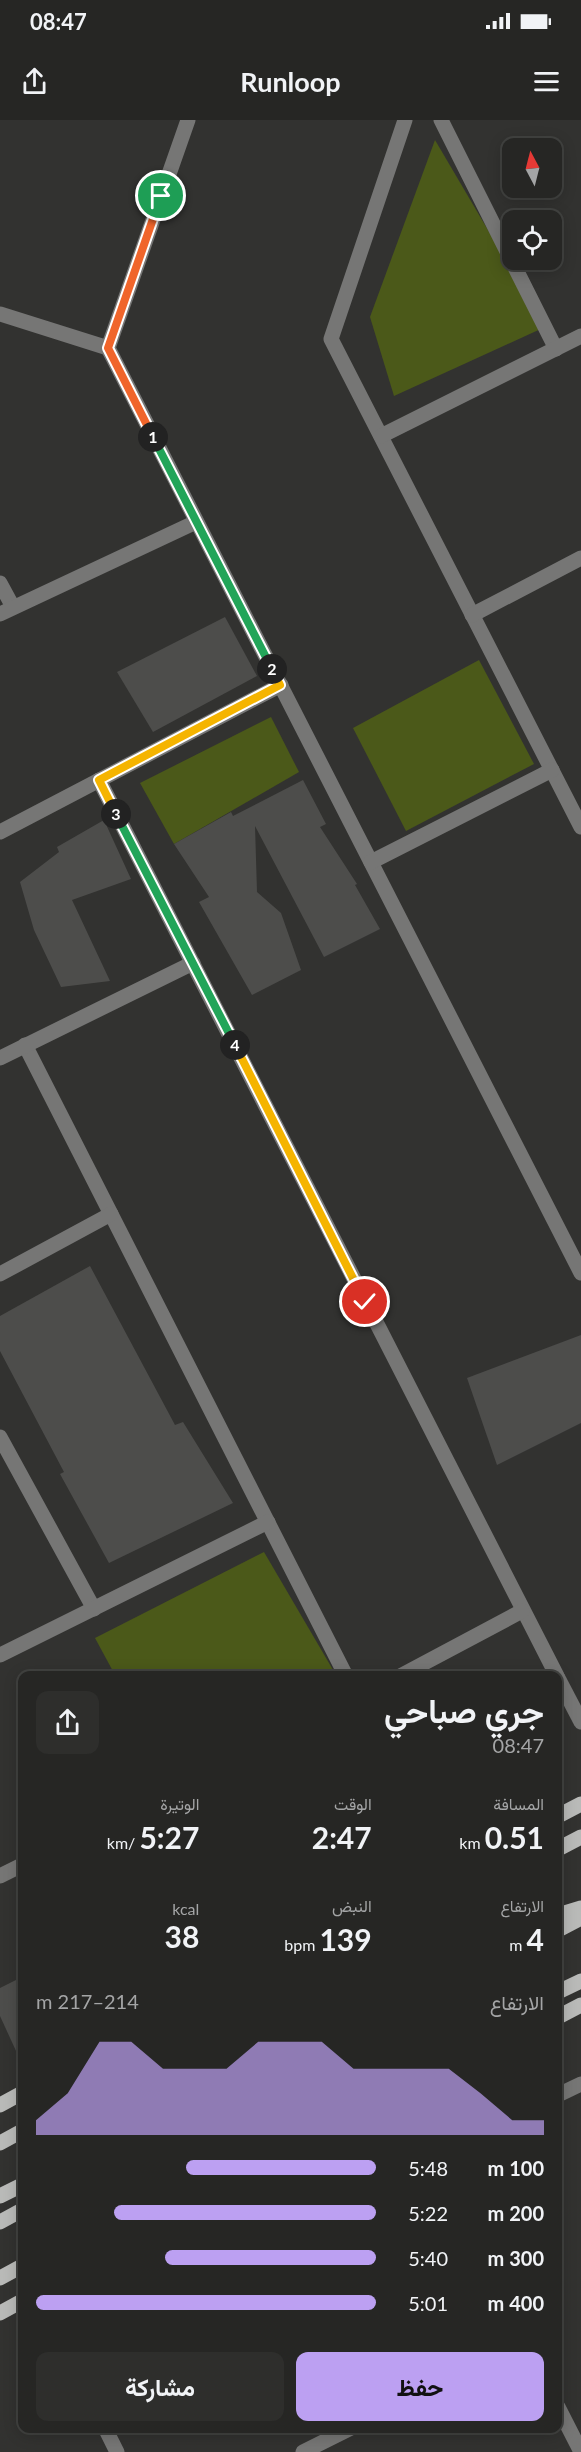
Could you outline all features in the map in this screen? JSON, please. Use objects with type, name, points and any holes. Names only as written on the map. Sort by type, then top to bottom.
[{"type":"main road","points":[[562,1814],[581,1804]]},
{"type":"main road","points":[[562,1847],[581,1837]]},
{"type":"main road","points":[[562,1914],[581,1908]]},
{"type":"main road","points":[[562,1928],[581,1918]]},
{"type":"main road","points":[[562,1990],[581,1981]]},
{"type":"main road","points":[[562,2015],[581,2005]]},
{"type":"main road","points":[[0,2105],[18,2095]]},
{"type":"main road","points":[[0,2143],[18,2133]]},
{"type":"main road","points":[[0,2196],[18,2187]]},
{"type":"main road","points":[[0,2222],[18,2212]]},
{"type":"main road","points":[[0,2278],[18,2268]]},
{"type":"main road","points":[[0,2313],[18,2303]]},
{"type":"street","points":[[108,348],[188,120]]},
{"type":"street","points":[[405,120],[331,339],[581,826]]},
{"type":"street","points":[[441,120],[556,349]]},
{"type":"street","points":[[0,314],[108,348],[581,1273]]},
{"type":"street","points":[[381,436],[581,336]]},
{"type":"street","points":[[0,583],[7,610],[196,522]]},
{"type":"street","points":[[472,615],[581,558]]},
{"type":"street","points":[[0,832],[280,685]]},
{"type":"street","points":[[371,862],[552,770]]},
{"type":"street","points":[[99,780],[554,1671]]},
{"type":"street","points":[[0,1058],[193,963]]},
{"type":"street","points":[[25,1045],[343,1671]]},
{"type":"street","points":[[0,1274],[111,1214]]},
{"type":"street","points":[[0,1437],[94,1609]]},
{"type":"street","points":[[0,1655],[268,1522]]},
{"type":"street","points":[[409,1671],[522,1611]]},
{"type":"street","points":[[562,1686],[581,1722]]},
{"type":"street","points":[[0,1876],[18,1867]]},
{"type":"street","points":[[562,2093],[581,2084]]},
{"type":"street","points":[[562,2415],[581,2452]]},
{"type":"street","points":[[108,2433],[117,2452]]},
{"type":"street","points":[[303,2452],[341,2433]]},
{"type":"green space","points":[[435,140],[502,254],[502,270],[511,270],[545,327],[394,396],[370,317]]},
{"type":"green space","points":[[479,660],[534,764],[406,831],[353,728]]},
{"type":"green space","points":[[271,717],[299,772],[174,844],[140,783]]},
{"type":"green space","points":[[264,1552],[334,1671],[113,1671],[95,1638]]},
{"type":"building","points":[[225,617],[257,676],[153,732],[117,672]]},
{"type":"building","points":[[303,780],[326,824],[320,827],[357,884],[355,885],[380,929],[324,957],[255,826],[257,892],[281,913],[301,970],[252,995],[199,902],[209,897],[174,844],[231,812],[233,816]]},
{"type":"building","points":[[104,820],[131,879],[72,900],[110,981],[61,987],[34,930],[20,882],[59,852],[57,847]]},
{"type":"building","points":[[90,1266],[175,1425],[183,1422],[233,1503],[109,1563],[60,1474],[64,1472],[0,1351],[0,1316]]},
{"type":"building","points":[[581,1335],[581,1423],[497,1465],[467,1378]]},
{"type":"building","points":[[18,1979],[18,2055],[0,2016],[0,1988]]},
{"type":"route","points":[[161,196],[108,348],[280,685],[99,780],[365,1302]]}]
